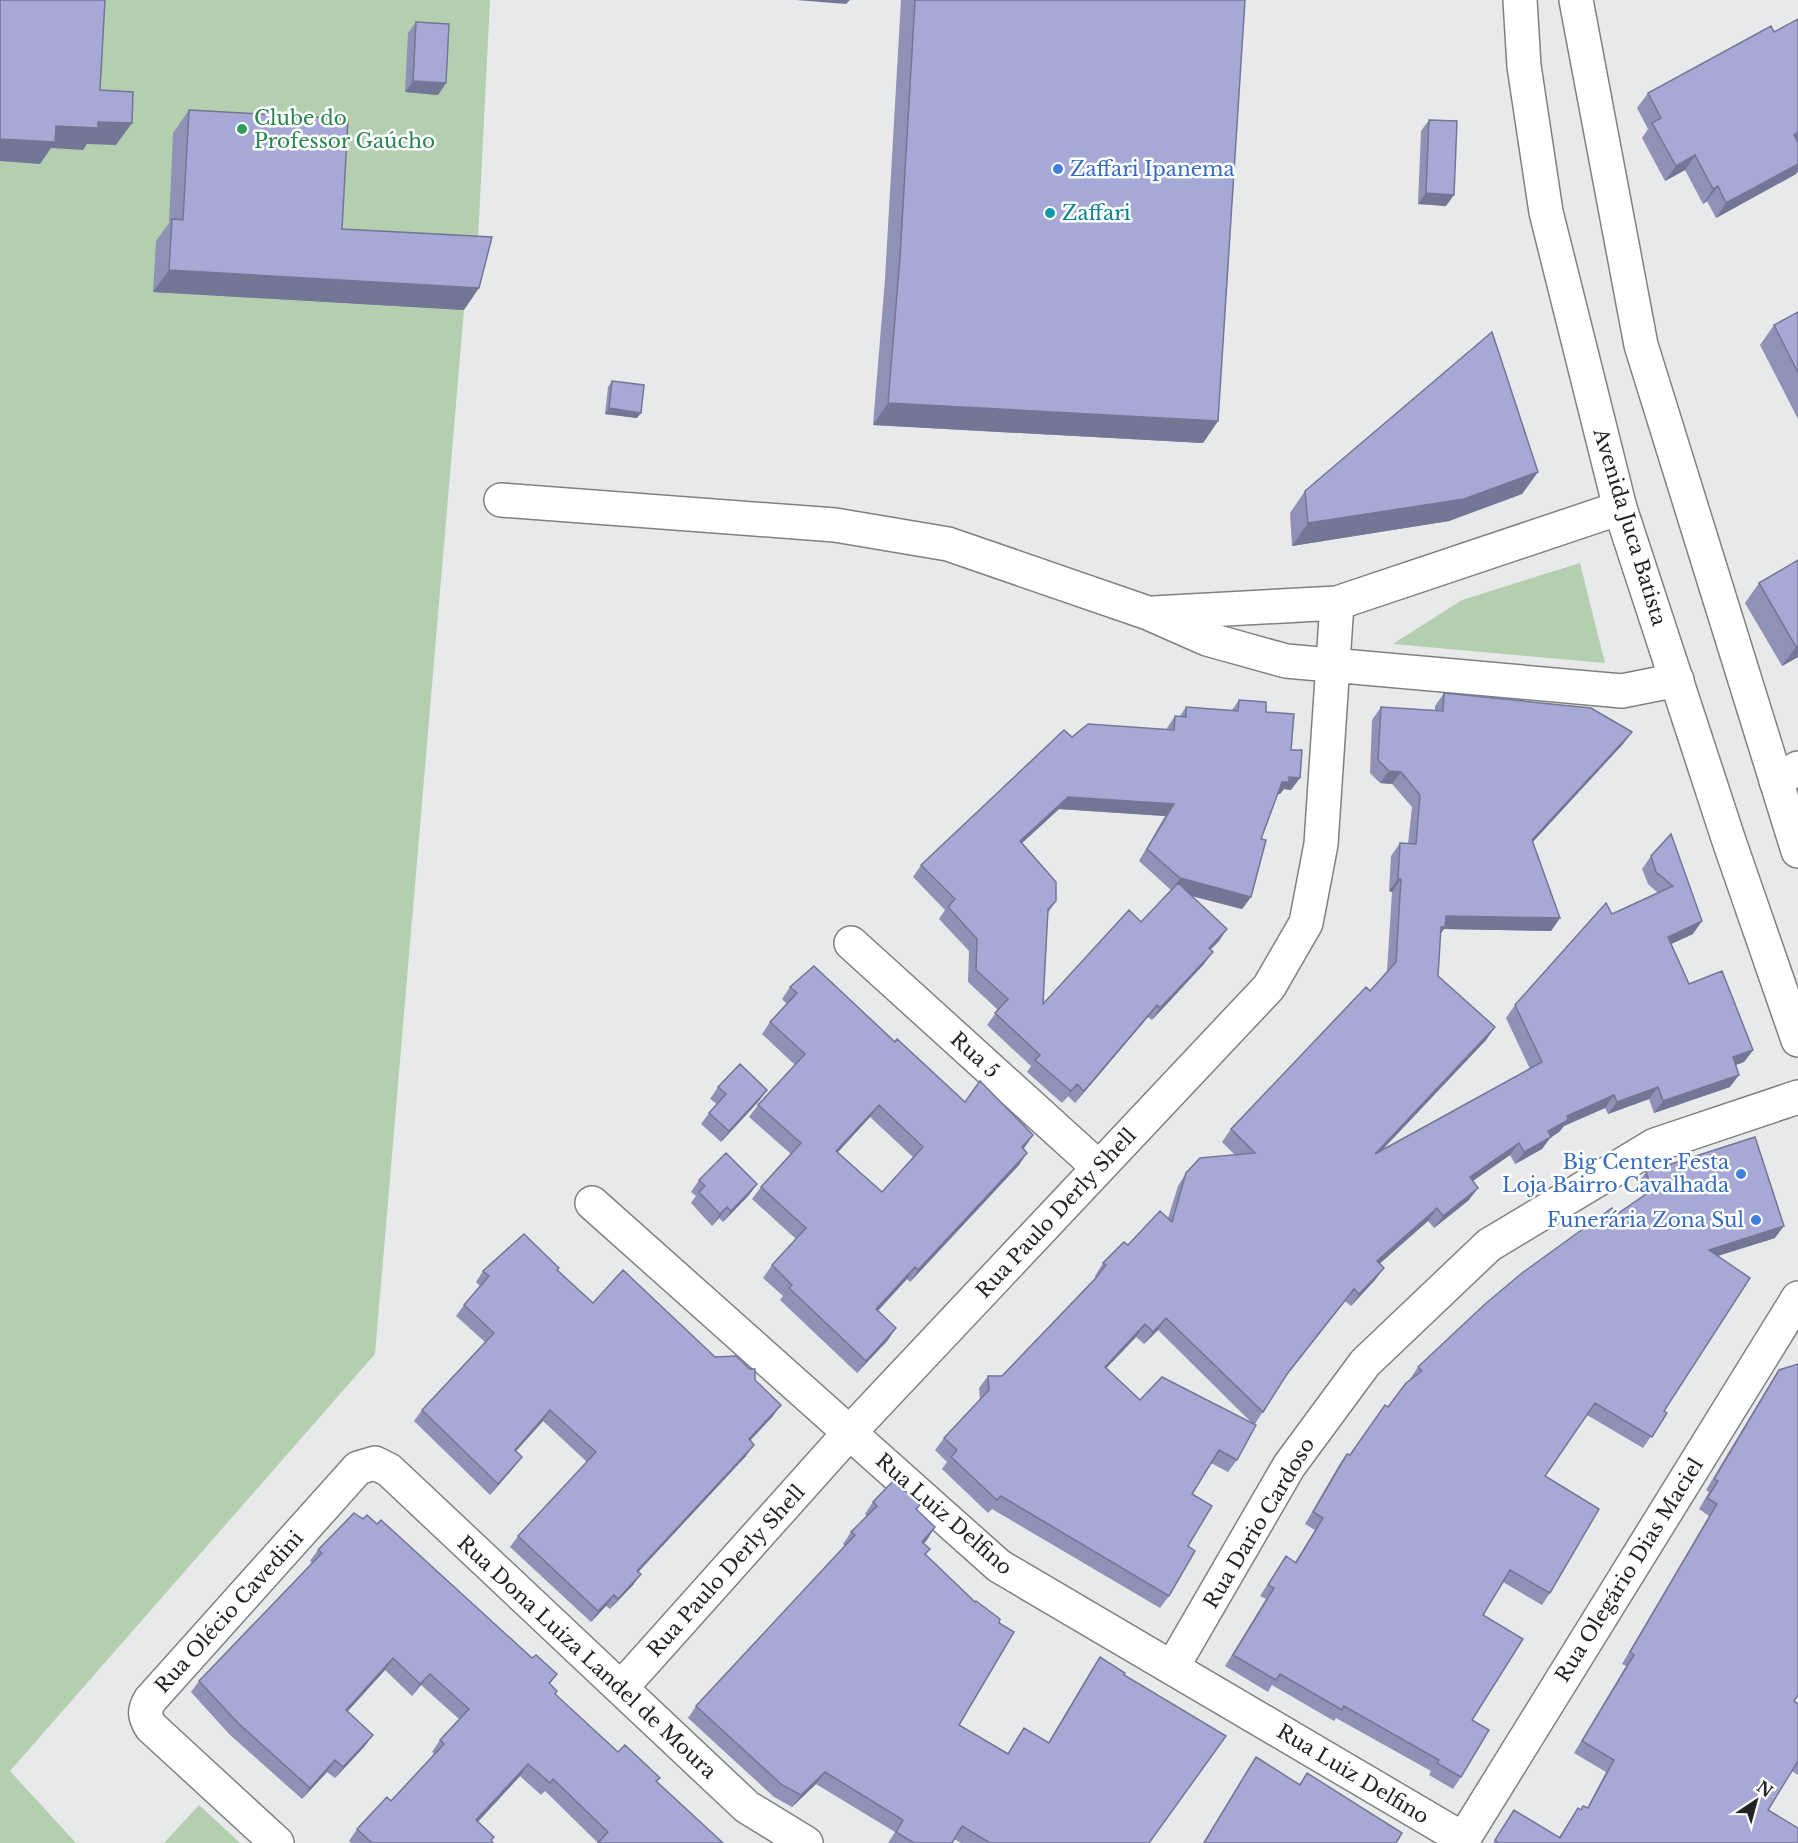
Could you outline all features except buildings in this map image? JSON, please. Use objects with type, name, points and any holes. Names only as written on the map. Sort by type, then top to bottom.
[{"type":"street","name":"Avenida Juca Batista","points":[[1520,0],[1524,66],[1546,212],[1620,508],[1798,1040]]},
{"type":"street","points":[[1576,0],[1641,345],[1787,775],[1798,851]]},
{"type":"street","points":[[501,501],[835,525],[948,544],[1148,613],[1207,639],[1286,661],[1622,691],[1677,680]]},
{"type":"street","points":[[1148,613],[1337,603],[1620,508]]},
{"type":"street","name":"Rua Paulo Derly Shell","points":[[621,1688],[850,1432],[1269,987],[1306,923],[1322,844],[1337,603]]},
{"type":"street","name":"Rua 5","points":[[851,943],[1098,1167]]},
{"type":"street","name":"Rua Dario Cardoso","points":[[1172,1668],[1289,1466],[1358,1372],[1489,1245],[1654,1145],[1798,1096]]},
{"type":"street","name":"Rua Luiz Delfino","points":[[592,1203],[999,1566],[1462,1841]]},
{"type":"street","name":"Rua Olegário Dias Maciel","points":[[1462,1841],[1798,1298]]},
{"type":"street","name":"Rua Dona Luiza Landel de Moura","points":[[375,1463],[389,1470],[747,1808],[806,1843]]},
{"type":"street","name":"Rua Olécio Cavedini","points":[[277,1843],[151,1727],[145,1718],[145,1708],[358,1468],[375,1463]]},
{"type":"green space","points":[[0,0],[490,0],[477,259],[464,310],[375,1354],[10,1771],[76,1843],[0,1843]]},
{"type":"green space","points":[[1580,563],[1605,663],[1393,644],[1462,600]]},
{"type":"green space","points":[[199,1805],[240,1843],[164,1843]]},
{"type":"place","name":"Clube do Professor Gaúcho","points":[[242,129]]},
{"type":"place","name":"Zaffari Ipanema","points":[[1058,169]]},
{"type":"place","name":"Zaffari","points":[[1050,213]]},
{"type":"place","name":"Big Center Festa Loja Bairro Cavalhada","points":[[1741,1174]]},
{"type":"place","name":"Funerária Zona Sul","points":[[1756,1220]]}]
